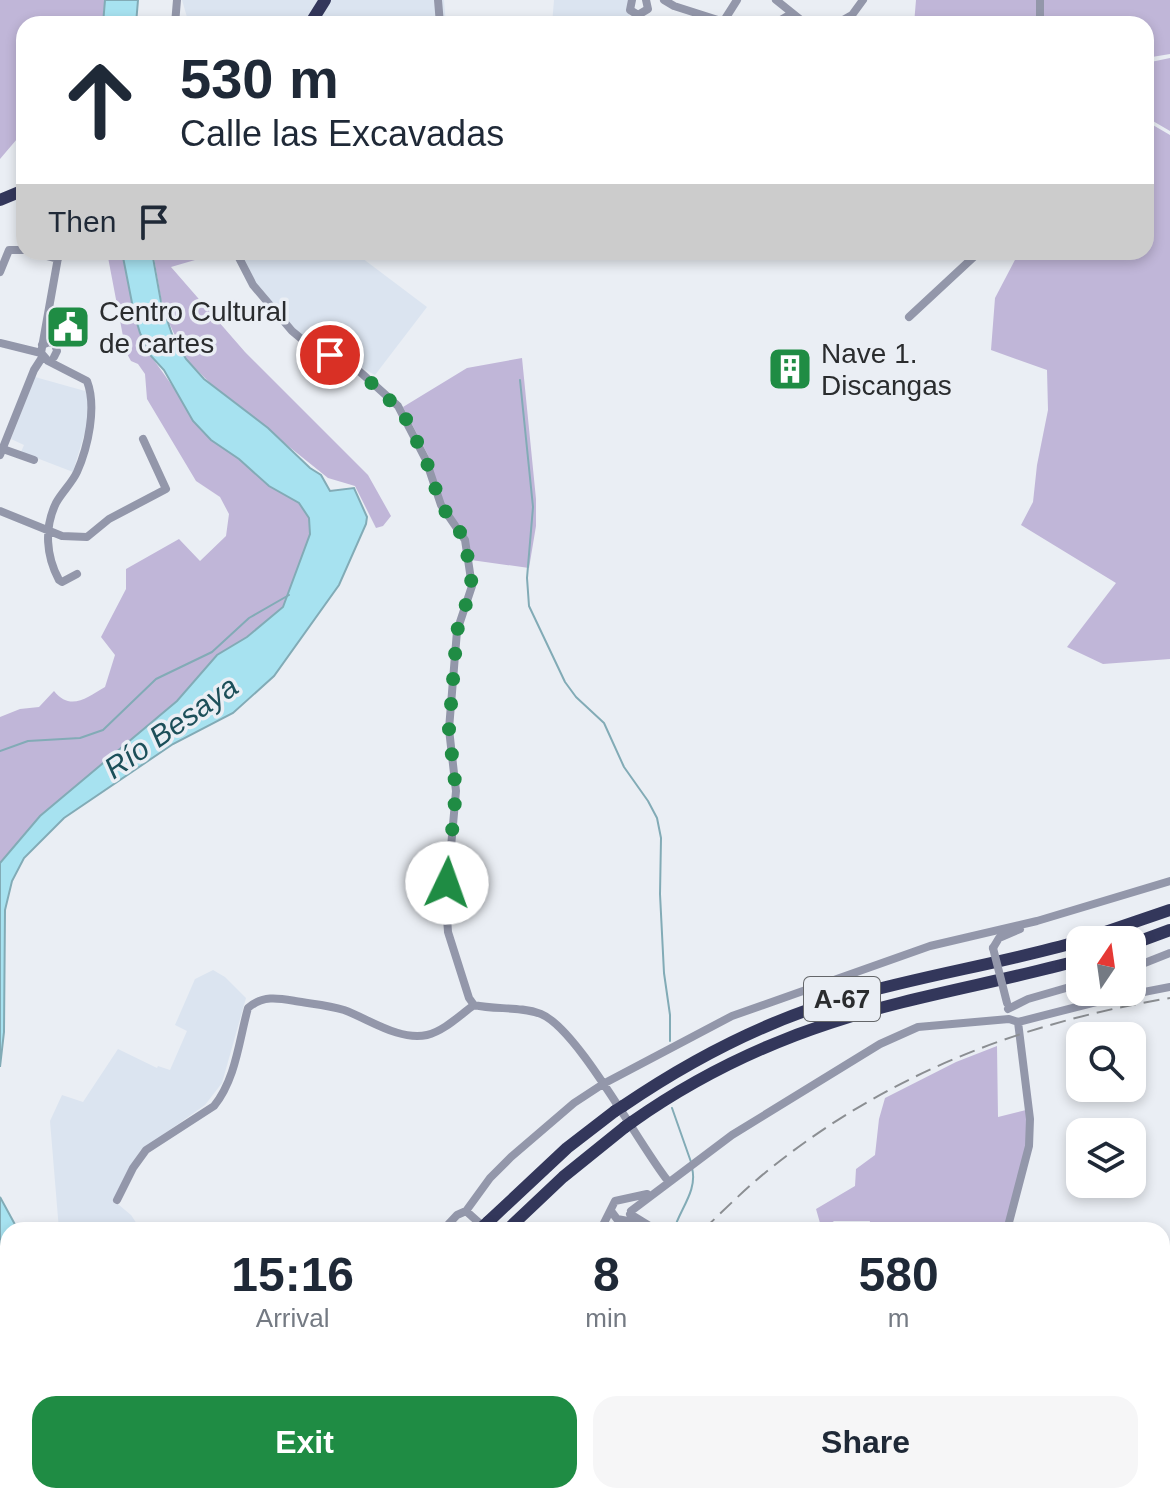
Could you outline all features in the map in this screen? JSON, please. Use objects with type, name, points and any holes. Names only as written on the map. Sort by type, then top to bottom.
[{"type":"highway","name":"A-67","points":[[1123,926],[1170,910]]},
{"type":"highway","points":[[1146,939],[1170,930]]},
{"type":"highway","name":"A-67","points":[[490,1222],[555,1159],[619,1108],[699,1058],[782,1019],[862,993],[1066,944]]},
{"type":"highway","name":"A-67","points":[[516,1222],[570,1171],[629,1124],[713,1072],[813,1029],[882,1008],[1066,963]]},
{"type":"street","points":[[647,2],[662,0],[705,16]]},
{"type":"street","points":[[776,0],[794,16]]},
{"type":"street","points":[[850,16],[863,0]]},
{"type":"street","points":[[0,272],[9,250],[16,250]]},
{"type":"street","points":[[34,460],[1,452],[34,370],[48,354],[46,327],[57,260]]},
{"type":"street","points":[[240,260],[251,283],[292,331],[304,341],[353,367],[398,406],[426,460],[441,505],[465,540],[471,592],[457,631],[450,709],[449,743],[456,791],[446,903],[448,932],[465,987],[474,1005]]},
{"type":"street","points":[[909,317],[970,260]]},
{"type":"street","points":[[0,343],[48,354],[87,381],[90,409],[79,465],[70,485],[56,504],[46,546],[59,580],[62,582],[77,574]]},
{"type":"street","points":[[0,511],[62,536],[87,537],[109,519],[166,489],[143,439]]},
{"type":"street","points":[[450,1222],[466,1211],[490,1178],[511,1157],[563,1112],[603,1084],[732,1016],[930,946],[1037,921],[1170,881]]},
{"type":"street","points":[[993,948],[999,938],[1037,921]]},
{"type":"street","points":[[985,933],[993,948],[1013,1020],[1030,1131],[1027,1155],[1009,1222]]},
{"type":"street","points":[[1146,962],[1170,953]]},
{"type":"street","points":[[614,1222],[757,1119],[903,1032],[941,1023],[1013,1020],[1170,987]]},
{"type":"street","points":[[1008,1006],[1066,988]]},
{"type":"street","points":[[117,1200],[146,1150],[219,1099],[230,1076],[248,1008],[273,997],[327,1005],[394,1031],[417,1035],[427,1035],[474,1005],[527,1010],[556,1022],[603,1084],[634,1135],[668,1181]]},
{"type":"street","points":[[604,1222],[615,1201],[651,1193]]},
{"type":"street","points":[[625,1200],[630,1205],[626,1216]]},
{"type":"street","points":[[466,1211],[478,1222]]},
{"type":"street","points":[[611,1211],[614,1217],[626,1216],[640,1222]]},
{"type":"shaded area","points":[[0,0],[105,0],[103,16],[16,16],[16,140],[0,159]]},
{"type":"shaded area","points":[[182,0],[444,0],[445,16],[187,16]]},
{"type":"shaded area","points":[[554,0],[630,0],[629,16],[553,16]]},
{"type":"shaded area","points":[[916,0],[1039,0],[1040,16],[915,16]]},
{"type":"shaded area","points":[[1043,0],[1170,0],[1170,54],[1154,57],[1154,16],[1044,16]]},
{"type":"shaded area","points":[[1170,58],[1170,131],[1154,122],[1154,61]]},
{"type":"shaded area","points":[[1154,126],[1170,135],[1170,659],[1103,664],[1067,647],[1116,583],[1021,525],[1033,502],[1048,410],[1047,370],[991,350],[995,298],[1015,260],[1154,260]]},
{"type":"shaded area","points":[[109,260],[124,260],[134,313],[151,356],[211,440],[239,459],[269,486],[299,503],[309,518],[309,539],[283,607],[247,637],[217,655],[177,701],[40,816],[0,863],[0,717],[20,709],[39,707],[54,691],[73,702],[105,687],[115,655],[101,637],[126,589],[126,569],[179,539],[200,561],[226,536],[229,514],[220,497],[196,481],[147,399],[145,374],[126,352]]},
{"type":"shaded area","points":[[154,260],[195,260],[171,267],[245,352],[368,475],[391,516],[383,526],[376,528],[355,486],[328,478],[210,383],[186,359],[163,310]]},
{"type":"shaded area","points":[[243,260],[365,260],[427,307],[375,375],[300,334],[253,281]]},
{"type":"shaded area","points":[[522,358],[536,499],[536,526],[529,568],[471,560],[440,497],[428,455],[403,407],[467,368]]},
{"type":"shaded area","points":[[35,377],[88,394],[87,425],[73,472],[21,452],[24,445],[11,439]]},
{"type":"shaded area","points":[[213,970],[225,977],[246,998],[222,1083],[205,1105],[140,1151],[113,1200],[136,1222],[58,1222],[50,1121],[62,1095],[83,1102],[118,1049],[157,1068],[170,1070],[187,1031],[175,1025],[195,979]]},
{"type":"shaded area","points":[[997,1046],[998,1117],[1026,1110],[1029,1146],[1012,1222],[820,1222],[816,1209],[855,1186],[856,1169],[875,1155],[885,1098],[956,1062]]},
{"type":"water","points":[[105,0],[138,0],[137,16],[104,16]]},
{"type":"water","name":"Río Besaya","points":[[124,260],[153,260],[161,302],[173,337],[186,359],[204,379],[268,428],[321,475],[330,491],[354,488],[367,517],[366,524],[339,585],[274,676],[233,713],[173,744],[64,818],[24,858],[12,881],[5,910],[4,1032],[0,1067],[0,863],[40,816],[177,701],[217,655],[247,637],[283,607],[310,534],[309,518],[299,503],[269,486],[239,459],[211,440],[193,421],[164,370],[151,356],[134,313]]},
{"type":"water","points":[[0,1197],[14,1222],[0,1222]]},
{"type":"waterway","points":[[520,380],[533,507],[527,578],[529,606],[565,682],[604,723],[624,767],[657,818],[661,838],[660,894],[670,1041]]},
{"type":"waterway","points":[[0,751],[28,741],[80,738],[103,730],[156,679],[212,652],[249,618],[289,595]]},
{"type":"waterway","points":[[672,1108],[691,1162]]},
{"type":"waterway","points":[[676,1222],[690,1192],[692,1168]]},
{"type":"railway","points":[[712,1222],[758,1179],[811,1138],[858,1107],[907,1081],[1008,1038],[1060,1022],[1170,998]]},
{"type":"place","name":"Centro Cultural de cartes","points":[[68,327]]},
{"type":"place","name":"Nave 1. Discangas","points":[[790,369]]},
{"type":"route","points":[[330,355],[359,371],[403,413],[426,460],[441,505],[462,535],[470,564],[472,586],[457,631],[450,709],[449,743],[456,791],[447,883]]}]
